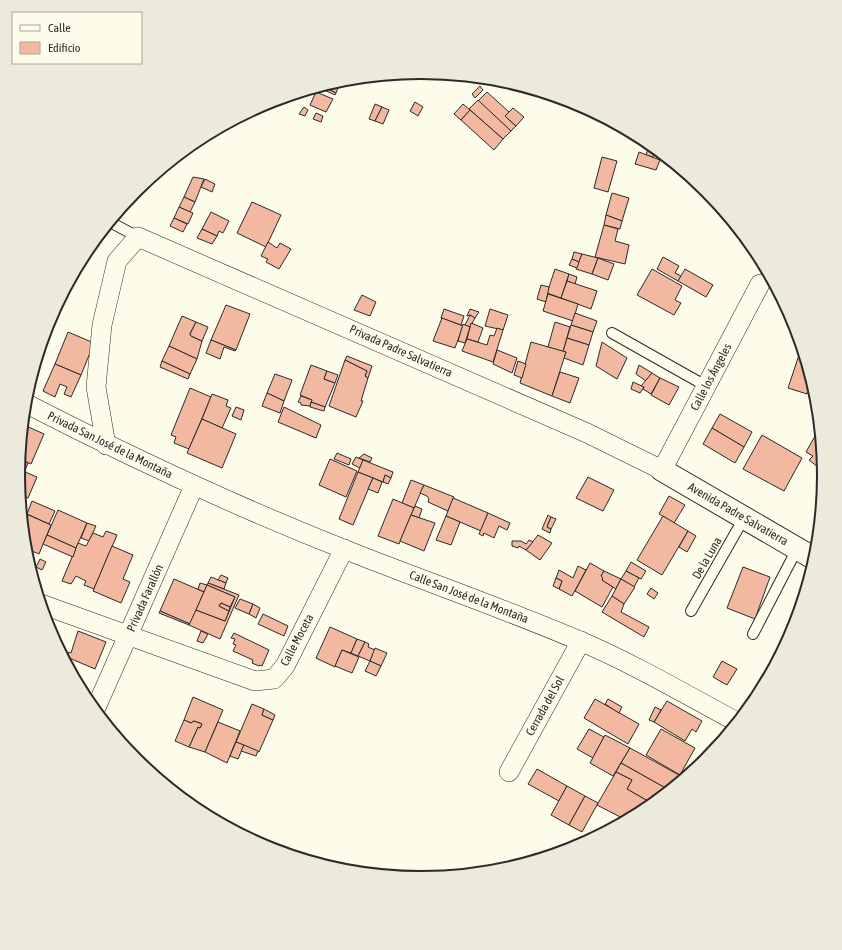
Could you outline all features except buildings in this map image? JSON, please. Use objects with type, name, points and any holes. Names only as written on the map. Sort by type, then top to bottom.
[{"type":"street","points":[[106,445],[96,387],[102,325],[117,261],[138,237]]},
{"type":"street","name":"Privada Padre Salvatierra","points":[[138,237],[587,433],[662,470]]},
{"type":"street","name":"Calle los Ángeles","points":[[662,470],[760,284]]},
{"type":"street","name":"Privada San José de la Montaña","points":[[31,406],[106,445],[194,486]]},
{"type":"street","name":"Avenida Padre Salvatierra","points":[[662,470],[806,554]]},
{"type":"street","name":"Calle San José de la Montaña","points":[[194,486],[344,549],[581,641],[654,677],[732,719]]},
{"type":"street","name":"Privada Farallón","points":[[98,703],[194,486]]},
{"type":"street","name":"Calle Moceta","points":[[48,606],[255,681],[274,679],[285,666],[344,549]]},
{"type":"street","name":"Cerrada del Sol","points":[[509,772],[581,641]]},
{"type":"lane","points":[[115,224],[138,237]]},
{"type":"lane","points":[[612,333],[706,386]]},
{"type":"lane","name":"De la Luna","points":[[692,611],[744,518]]},
{"type":"lane","points":[[752,634],[806,554]]}]
